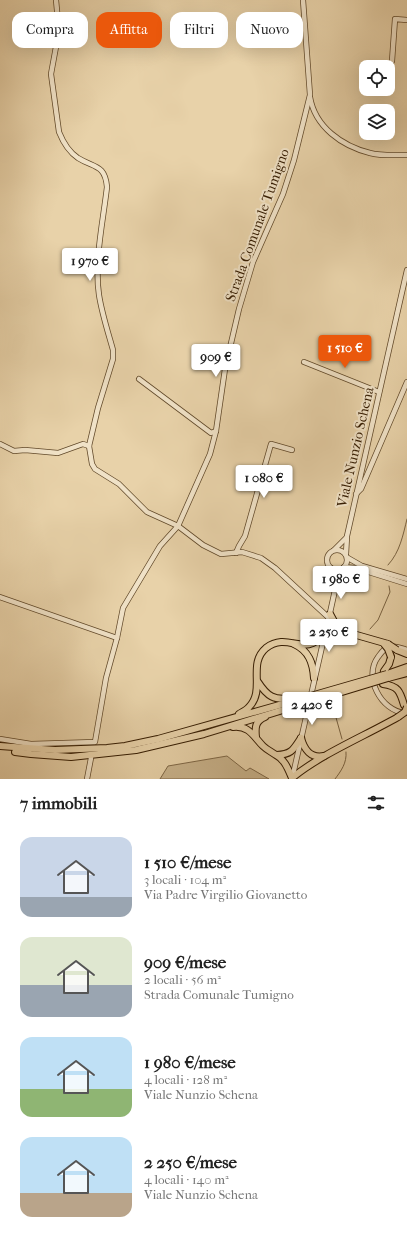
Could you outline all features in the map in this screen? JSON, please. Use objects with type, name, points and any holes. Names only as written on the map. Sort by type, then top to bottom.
[{"type":"highway","points":[[329,616],[337,627],[346,632],[385,643],[407,654]]},
{"type":"highway","points":[[297,701],[273,698],[264,691],[256,675],[257,663],[260,654],[281,641],[306,644],[314,642],[320,638],[326,629]]},
{"type":"highway","points":[[324,640],[334,633],[346,632]]},
{"type":"highway","points":[[289,642],[300,647],[307,653],[311,660],[314,678]]},
{"type":"highway","points":[[385,643],[391,657],[386,677]]},
{"type":"highway","points":[[386,677],[407,667]]},
{"type":"highway","points":[[0,746],[55,750],[107,748],[158,739],[386,677],[407,673]]},
{"type":"highway","points":[[0,749],[31,754],[71,756],[136,750],[239,727],[246,729],[256,737],[262,746],[277,755],[286,764],[292,778],[302,770],[329,754],[398,717],[405,706],[401,692],[392,685],[386,677]]},
{"type":"highway","points":[[209,725],[239,714],[249,708],[255,699],[258,690],[258,680]]},
{"type":"highway","points":[[256,737],[256,724],[262,719],[297,701],[320,693],[358,685]]},
{"type":"highway","points":[[204,734],[280,711]]},
{"type":"highway","points":[[301,738],[304,748],[310,753],[320,757],[329,754]]},
{"type":"highway","points":[[277,755],[287,754],[294,750],[301,738]]},
{"type":"street","points":[[56,0],[58,36],[51,74],[59,132],[62,141],[68,149],[77,157],[100,169],[104,173],[107,183],[104,221],[98,257],[98,281],[99,296],[113,350],[113,358],[98,408],[89,446],[92,464],[95,469],[119,484],[147,512],[178,526],[203,545],[222,554],[242,552],[261,558],[275,568],[329,616]]},
{"type":"street","name":"Strada Comunale Tumigno","points":[[0,739],[31,744],[95,742],[106,678],[117,638],[123,608],[160,546],[178,526],[210,454],[216,431],[225,370],[239,309],[253,262],[283,194],[294,160],[310,95],[303,0]]},
{"type":"street","points":[[392,60],[395,19],[407,20]]},
{"type":"street","points":[[310,95],[312,105],[326,130],[345,144],[371,154],[407,155]]},
{"type":"street","name":"Viale Nunzio Schena","points":[[347,556],[347,536],[407,270]]},
{"type":"street","points":[[304,362],[379,392]]},
{"type":"street","points":[[140,379],[211,433],[216,431]]},
{"type":"street","points":[[356,494],[361,489],[407,382]]},
{"type":"street","points":[[0,444],[14,451],[26,450],[58,453],[83,444],[89,446]]},
{"type":"street","points":[[236,553],[245,536],[271,444],[292,450]]},
{"type":"street","points":[[337,582],[328,564],[327,557],[347,536]]},
{"type":"street","points":[[334,550],[343,551],[347,556],[362,566],[407,579]]},
{"type":"street","points":[[292,778],[337,582],[348,561],[347,556]]},
{"type":"street","points":[[331,568],[338,570],[344,568],[356,568],[407,584]]},
{"type":"street","points":[[0,598],[117,638]]},
{"type":"street","points":[[407,650],[396,646],[390,646],[384,649],[374,661],[372,671],[375,689],[378,695],[387,705],[396,711],[407,713]]},
{"type":"street","points":[[87,779],[92,758]]},
{"type":"shaded area","points":[[227,756],[246,771],[250,768],[269,779],[160,779],[168,766]]},
{"type":"waterway","points":[[388,565],[398,549],[407,519]]},
{"type":"waterway","points":[[370,629],[378,620],[390,592],[389,586]]},
{"type":"waterway","points":[[333,700],[342,739]]},
{"type":"waterway","points":[[335,779],[345,763],[346,752]]}]
